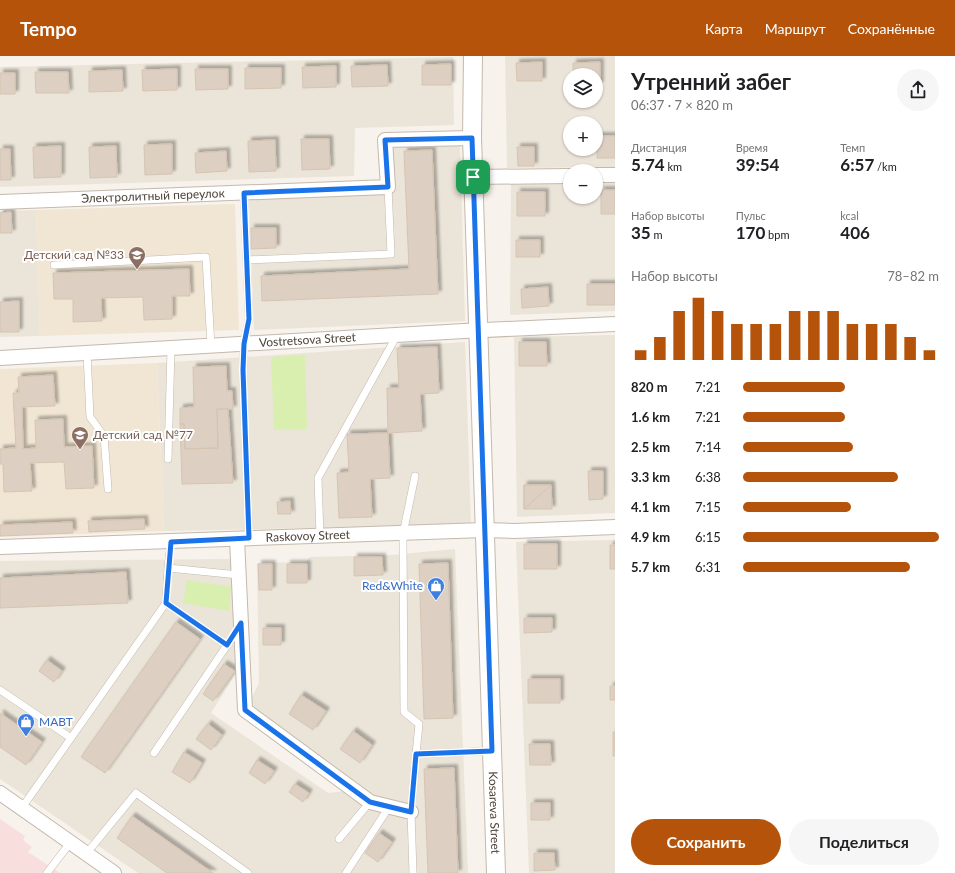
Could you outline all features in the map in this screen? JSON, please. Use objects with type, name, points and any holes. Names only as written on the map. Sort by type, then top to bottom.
[{"type":"street","name":"Kosareva Street","points":[[473,56],[473,177],[496,873]]},
{"type":"street","points":[[388,187],[385,140],[472,138]]},
{"type":"street","points":[[603,175],[615,175]]},
{"type":"street","points":[[473,177],[563,176]]},
{"type":"street","name":"Электролитный переулок","points":[[0,202],[388,187]]},
{"type":"street","name":"Vostretsova Street","points":[[0,358],[478,330],[615,324]]},
{"type":"street","name":"Raskovoy Street","points":[[0,548],[243,538],[615,527]]},
{"type":"street","points":[[243,538],[239,575],[245,710],[370,802],[411,812]]},
{"type":"street","points":[[0,793],[114,873]]},
{"type":"lane","points":[[247,260],[391,254],[388,187]]},
{"type":"lane","points":[[243,538],[243,370],[244,344],[249,319],[244,193]]},
{"type":"lane","points":[[54,265],[206,256],[211,346]]},
{"type":"lane","points":[[320,536],[318,478],[397,335]]},
{"type":"lane","points":[[168,459],[171,348]]},
{"type":"lane","points":[[87,353],[90,417],[104,436],[108,489]]},
{"type":"lane","points":[[412,873],[411,812],[418,724],[404,712],[403,534],[415,476]]},
{"type":"lane","points":[[22,808],[166,603],[171,542]]},
{"type":"lane","points":[[168,568],[239,575]]},
{"type":"lane","points":[[166,603],[227,645]]},
{"type":"lane","points":[[154,753],[241,623]]},
{"type":"lane","points":[[0,690],[72,738]]},
{"type":"lane","points":[[416,754],[492,751]]},
{"type":"lane","points":[[86,854],[136,793],[248,873]]},
{"type":"lane","points":[[339,839],[370,802]]},
{"type":"lane","points":[[346,873],[390,807]]},
{"type":"lane","points":[[47,873],[70,843]]},
{"type":"shaded area","points":[[505,56],[615,56],[615,167],[603,167],[603,164],[563,164],[563,167],[507,168]]},
{"type":"shaded area","points":[[453,57],[454,125],[355,128],[354,176],[0,187],[0,67]]},
{"type":"shaded area","points":[[460,145],[465,321],[254,330],[249,200],[391,193],[390,146]]},
{"type":"shaded area","points":[[603,183],[615,183],[615,311],[510,315],[511,184],[563,184],[563,204],[603,204]]},
{"type":"shaded area","name":"Детский сад №33","points":[[235,204],[239,330],[40,336],[36,210]]},
{"type":"shaded area","points":[[36,210],[40,336],[0,337],[0,211]]},
{"type":"shaded area","points":[[615,335],[615,513],[517,517],[514,337]]},
{"type":"shaded area","points":[[465,342],[471,525],[164,531],[157,363]]},
{"type":"shaded area","name":"Детский сад №77","points":[[157,363],[164,531],[0,537],[0,369]]},
{"type":"shaded area","points":[[615,540],[615,873],[529,873],[516,542]]},
{"type":"shaded area","points":[[455,549],[468,873],[138,873],[0,779],[0,561],[232,559],[239,668],[211,713],[328,793],[366,789],[248,706],[259,683],[257,563],[306,562],[310,557],[391,555]]},
{"type":"shaded area","points":[[0,819],[25,836],[23,840],[32,847],[28,852],[60,873],[0,873]]},
{"type":"green space","points":[[305,355],[307,429],[274,430],[271,357]]},
{"type":"green space","points":[[187,580],[231,587],[229,611],[183,603]]},
{"type":"building","points":[[542,62],[542,81],[517,81],[516,63]]},
{"type":"building","points":[[600,62],[600,68],[573,68],[573,63]]},
{"type":"building","points":[[451,64],[451,85],[422,85],[422,65]]},
{"type":"building","points":[[387,65],[388,86],[352,87],[351,66]]},
{"type":"building","points":[[336,66],[336,87],[303,88],[302,67]]},
{"type":"building","points":[[245,68],[281,68],[281,88],[245,89]]},
{"type":"building","points":[[177,69],[177,90],[143,91],[142,70]]},
{"type":"building","points":[[195,69],[228,69],[228,89],[196,90]]},
{"type":"building","points":[[122,70],[123,91],[89,92],[89,71]]},
{"type":"building","points":[[35,72],[68,72],[69,93],[36,93]]},
{"type":"building","points":[[0,73],[15,73],[15,94],[0,94]]},
{"type":"building","points":[[603,136],[615,136],[615,158],[597,158],[597,156],[603,156]]},
{"type":"building","points":[[301,139],[329,139],[330,169],[302,170]]},
{"type":"building","points":[[275,140],[276,171],[249,172],[248,141]]},
{"type":"building","points":[[172,144],[172,174],[145,175],[144,145]]},
{"type":"building","points":[[61,146],[61,177],[34,178],[33,147]]},
{"type":"building","points":[[116,146],[117,177],[90,178],[89,147]]},
{"type":"building","points":[[517,147],[534,147],[534,166],[518,166]]},
{"type":"building","points":[[0,149],[10,149],[11,180],[0,180]]},
{"type":"building","points":[[432,150],[438,294],[262,301],[261,276],[409,269],[404,151]]},
{"type":"building","points":[[226,151],[227,171],[196,173],[195,153]]},
{"type":"building","points":[[603,190],[615,190],[615,214],[601,214]]},
{"type":"building","points":[[517,192],[545,192],[545,216],[517,216]]},
{"type":"building","points":[[11,212],[12,233],[0,233],[0,213]]},
{"type":"building","points":[[251,228],[276,228],[276,248],[251,249]]},
{"type":"building","points":[[516,240],[540,240],[540,257],[516,257]]},
{"type":"building","points":[[189,269],[190,296],[172,296],[172,319],[144,320],[143,297],[101,298],[102,321],[73,322],[73,299],[54,299],[53,273]]},
{"type":"building","points":[[587,284],[615,284],[615,305],[587,305]]},
{"type":"building","points":[[548,287],[549,306],[522,308],[521,289]]},
{"type":"building","points":[[19,301],[19,332],[0,332],[0,302]]},
{"type":"building","points":[[519,342],[546,342],[547,366],[519,366]]},
{"type":"building","points":[[437,347],[439,393],[420,394],[422,431],[388,433],[387,388],[399,388],[397,348]]},
{"type":"building","points":[[226,366],[227,391],[232,391],[233,409],[217,409],[218,448],[185,449],[184,424],[180,424],[180,408],[194,407],[193,367]]},
{"type":"building","points":[[53,375],[55,406],[22,407],[23,449],[36,448],[35,420],[63,419],[64,447],[92,446],[94,488],[66,489],[64,462],[30,463],[32,491],[4,492],[3,464],[0,464],[0,449],[16,448],[13,393],[19,393],[18,377]]},
{"type":"building","points":[[217,409],[228,409],[233,483],[182,484],[180,424],[184,424],[185,449],[218,448]]},
{"type":"building","points":[[388,433],[390,478],[370,479],[372,517],[339,518],[337,473],[349,472],[347,434]]},
{"type":"building","points":[[588,471],[603,471],[603,499],[589,500]]},
{"type":"building","points":[[524,485],[551,485],[552,509],[524,509]]},
{"type":"building","points":[[524,485],[551,485],[524,509]]},
{"type":"building","points":[[290,501],[291,514],[278,514],[277,502]]},
{"type":"building","points":[[144,519],[145,529],[89,532],[88,521]]},
{"type":"building","points":[[72,522],[73,533],[0,536],[0,525]]},
{"type":"building","points":[[524,544],[557,544],[557,569],[524,569]]},
{"type":"building","points":[[610,545],[615,545],[615,569],[610,569]]},
{"type":"building","points":[[354,557],[382,557],[383,575],[354,576]]},
{"type":"building","points":[[448,563],[453,718],[424,719],[419,564]]},
{"type":"building","points":[[258,564],[272,564],[272,590],[259,590]]},
{"type":"building","points":[[287,564],[307,564],[307,583],[287,583]]},
{"type":"building","points":[[126,572],[128,603],[0,608],[0,578]]},
{"type":"building","points":[[524,618],[552,618],[552,632],[524,633]]},
{"type":"building","points":[[176,622],[200,639],[105,773],[81,757]]},
{"type":"building","points":[[263,628],[281,628],[281,645],[263,645]]},
{"type":"building","points":[[47,660],[62,671],[54,682],[39,671]]},
{"type":"building","points":[[224,664],[235,671],[213,701],[203,694]]},
{"type":"building","points":[[528,679],[560,679],[560,703],[528,703]]},
{"type":"building","points":[[610,686],[615,686],[615,700],[610,700]]},
{"type":"building","points":[[301,695],[326,711],[313,730],[289,714]]},
{"type":"building","points":[[0,713],[42,742],[26,765],[0,747]]},
{"type":"building","points":[[208,724],[222,735],[211,750],[196,739]]},
{"type":"building","points":[[353,731],[372,745],[360,763],[340,749]]},
{"type":"building","points":[[613,732],[615,732],[615,756],[613,756]]},
{"type":"building","points":[[529,744],[550,744],[551,765],[530,765]]},
{"type":"building","points":[[184,752],[202,763],[190,783],[172,772]]},
{"type":"building","points":[[257,760],[274,771],[265,784],[249,773]]},
{"type":"building","points":[[454,768],[458,873],[428,873],[424,769]]},
{"type":"building","points":[[295,784],[309,793],[303,802],[289,792]]},
{"type":"building","points":[[531,803],[550,803],[550,820],[531,820]]},
{"type":"building","points":[[132,816],[213,873],[167,873],[117,838]]},
{"type":"building","points":[[379,833],[392,842],[378,862],[365,853]]},
{"type":"building","points":[[534,853],[554,853],[555,870],[534,871]]},
{"type":"place","name":"Детский сад №33","points":[[137,270]]},
{"type":"place","name":"Детский сад №77","points":[[80,450]]},
{"type":"place","name":"Red&White","points":[[436,601]]},
{"type":"place","name":"МАВТ","points":[[26,737]]},
{"type":"route","points":[[472,138],[473,177],[492,751],[416,754],[411,812],[370,802],[245,710],[241,623],[227,645],[166,603],[168,568],[171,542],[249,538],[243,370],[244,344],[249,319],[244,193],[388,187],[385,140],[472,138]]}]
